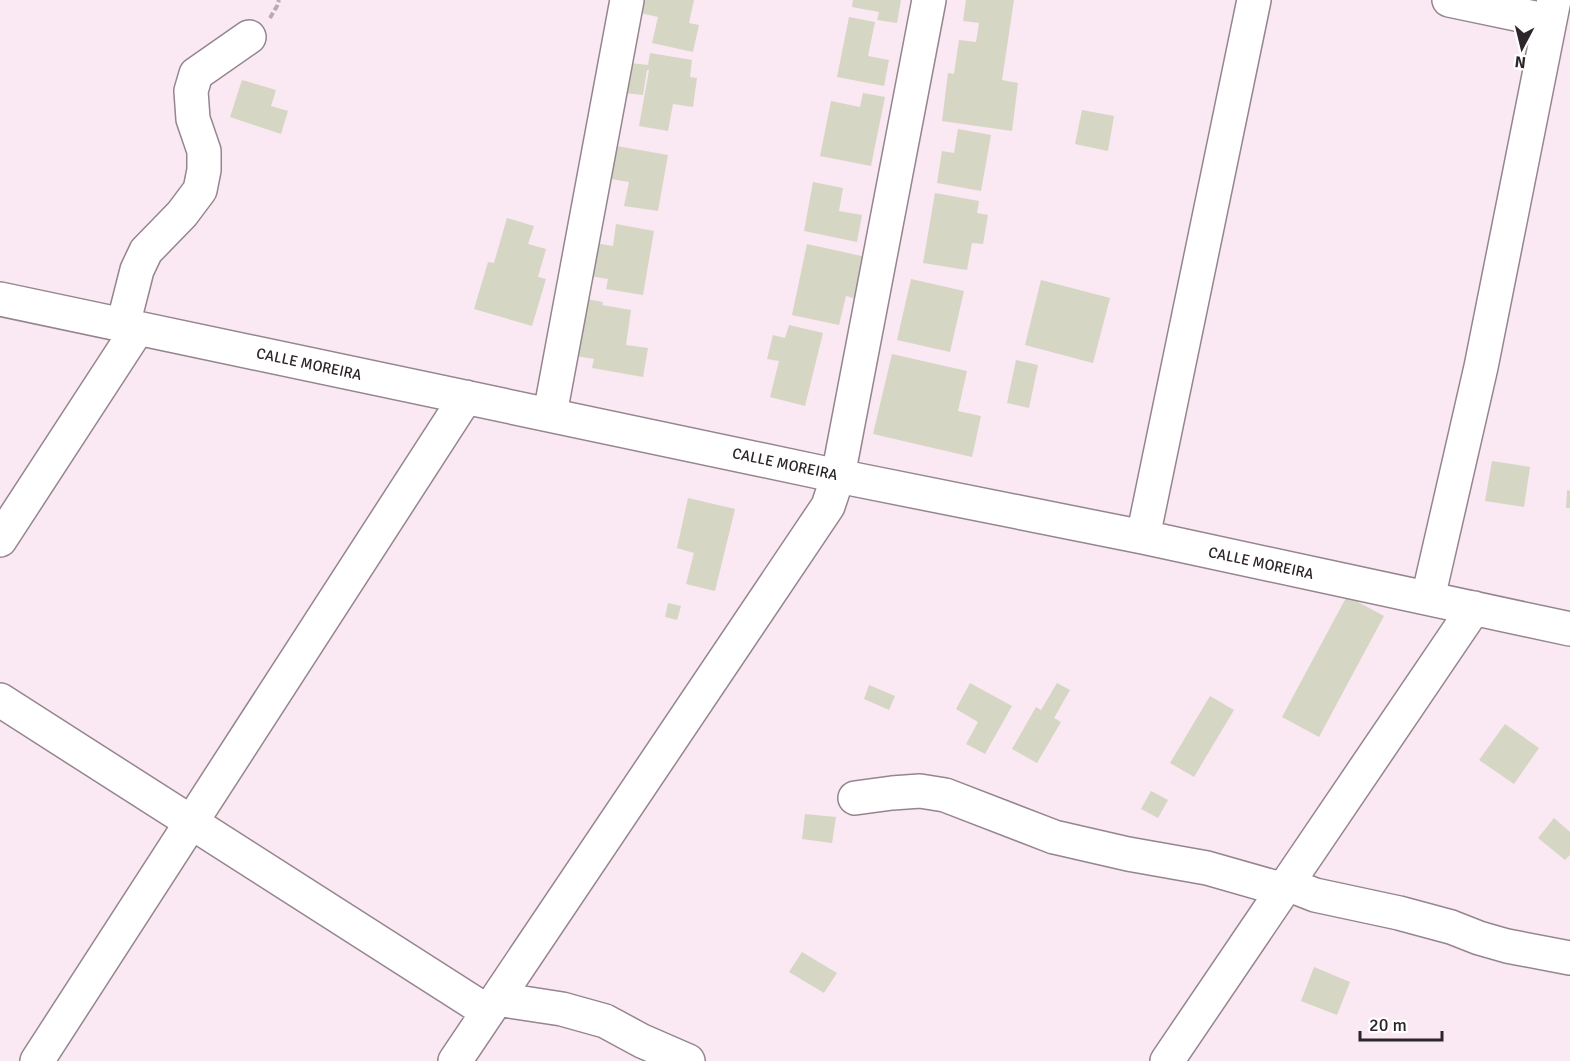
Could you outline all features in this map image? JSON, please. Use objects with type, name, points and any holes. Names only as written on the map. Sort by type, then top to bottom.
[{"type":"street","points":[[550,414],[627,0]]},
{"type":"street","points":[[455,1061],[828,506],[838,476],[929,0]]},
{"type":"street","points":[[1143,537],[1254,0]]},
{"type":"street","points":[[1428,598],[1481,367],[1551,10],[1449,0]]},
{"type":"street","points":[[0,540],[131,326],[137,270],[146,251],[182,214],[200,190],[204,170],[204,151],[193,119],[191,91],[196,74],[249,37]]},
{"type":"street","name":"CALLE MOREIRA","points":[[0,298],[838,476],[1143,537],[1570,629]]},
{"type":"street","points":[[37,1061],[466,397]]},
{"type":"street","points":[[1167,1061],[1474,608]]},
{"type":"street","points":[[0,700],[192,823],[492,1006],[561,1009],[605,1022],[688,1061]]},
{"type":"street","points":[[855,798],[920,791],[945,795],[1054,837],[1128,854],[1207,868],[1315,896],[1399,913],[1508,946],[1570,958]]},
{"type":"building","points":[[639,0],[694,0],[689,23],[699,25],[693,52],[652,43],[658,17],[636,12]]},
{"type":"building","points":[[853,0],[901,0],[897,23],[877,20],[879,12],[852,7]]},
{"type":"building","points":[[966,0],[1014,0],[1002,80],[1018,83],[1012,131],[942,121],[948,73],[954,74],[959,40],[976,42],[979,23],[963,21]]},
{"type":"building","points":[[849,17],[875,22],[868,56],[889,60],[884,86],[837,77]]},
{"type":"building","points":[[650,53],[692,60],[690,77],[697,78],[693,107],[673,104],[668,131],[639,126],[649,70],[647,70],[643,95],[625,93],[630,63],[648,65]]},
{"type":"building","points":[[242,80],[276,90],[271,106],[288,111],[281,134],[230,117]]},
{"type":"building","points":[[863,93],[885,97],[871,166],[820,156],[831,101],[860,107]]},
{"type":"building","points":[[1082,110],[1114,116],[1108,151],[1075,144]]},
{"type":"building","points":[[958,129],[991,135],[981,191],[937,183],[942,151],[954,153]]},
{"type":"building","points":[[611,145],[668,155],[658,211],[624,206],[629,182],[605,178]]},
{"type":"building","points":[[813,182],[843,188],[839,211],[862,215],[857,242],[804,231]]},
{"type":"building","points":[[935,193],[979,201],[977,213],[988,215],[983,244],[972,243],[967,270],[923,263]]},
{"type":"building","points":[[507,218],[534,226],[528,244],[546,249],[538,277],[546,279],[532,326],[474,309],[488,262],[494,263]]},
{"type":"building","points":[[616,224],[654,231],[643,295],[606,289],[608,279],[590,276],[595,243],[613,246]]},
{"type":"building","points":[[807,244],[866,257],[857,299],[846,296],[839,325],[792,315]]},
{"type":"building","points":[[911,279],[964,291],[950,352],[897,340]]},
{"type":"building","points":[[1041,280],[1110,298],[1093,363],[1025,345]]},
{"type":"building","points":[[580,298],[631,310],[626,345],[648,348],[643,377],[592,368],[594,359],[570,355]]},
{"type":"building","points":[[789,325],[823,333],[805,406],[770,397],[779,361],[767,359],[773,335],[785,338]]},
{"type":"building","points":[[892,354],[967,371],[958,411],[981,416],[972,457],[873,434]]},
{"type":"building","points":[[1016,360],[1038,365],[1029,408],[1007,403]]},
{"type":"building","points":[[1492,461],[1530,467],[1524,507],[1485,501]]},
{"type":"building","points":[[1567,490],[1570,491],[1570,508],[1566,508]]},
{"type":"building","points":[[688,498],[735,509],[715,591],[686,584],[694,553],[677,548]]},
{"type":"building","points":[[1347,596],[1384,616],[1319,737],[1282,717]]},
{"type":"building","points":[[668,603],[681,606],[677,620],[665,617]]},
{"type":"building","points":[[970,683],[1012,706],[985,754],[966,744],[978,722],[956,709]]},
{"type":"building","points":[[1057,683],[1070,690],[1054,718],[1061,722],[1037,763],[1012,749],[1036,707],[1041,710]]},
{"type":"building","points":[[869,685],[895,696],[889,710],[864,699]]},
{"type":"building","points":[[1210,696],[1234,710],[1194,777],[1170,763]]},
{"type":"building","points":[[1505,724],[1539,748],[1514,784],[1479,760]]},
{"type":"building","points":[[1151,791],[1168,800],[1158,818],[1141,809]]},
{"type":"building","points":[[805,814],[836,817],[832,843],[802,839]]},
{"type":"building","points":[[1554,818],[1570,832],[1570,855],[1565,860],[1538,838]]},
{"type":"building","points":[[802,952],[837,973],[824,993],[789,972]]},
{"type":"building","points":[[1314,967],[1350,982],[1337,1015],[1301,1001]]}]
